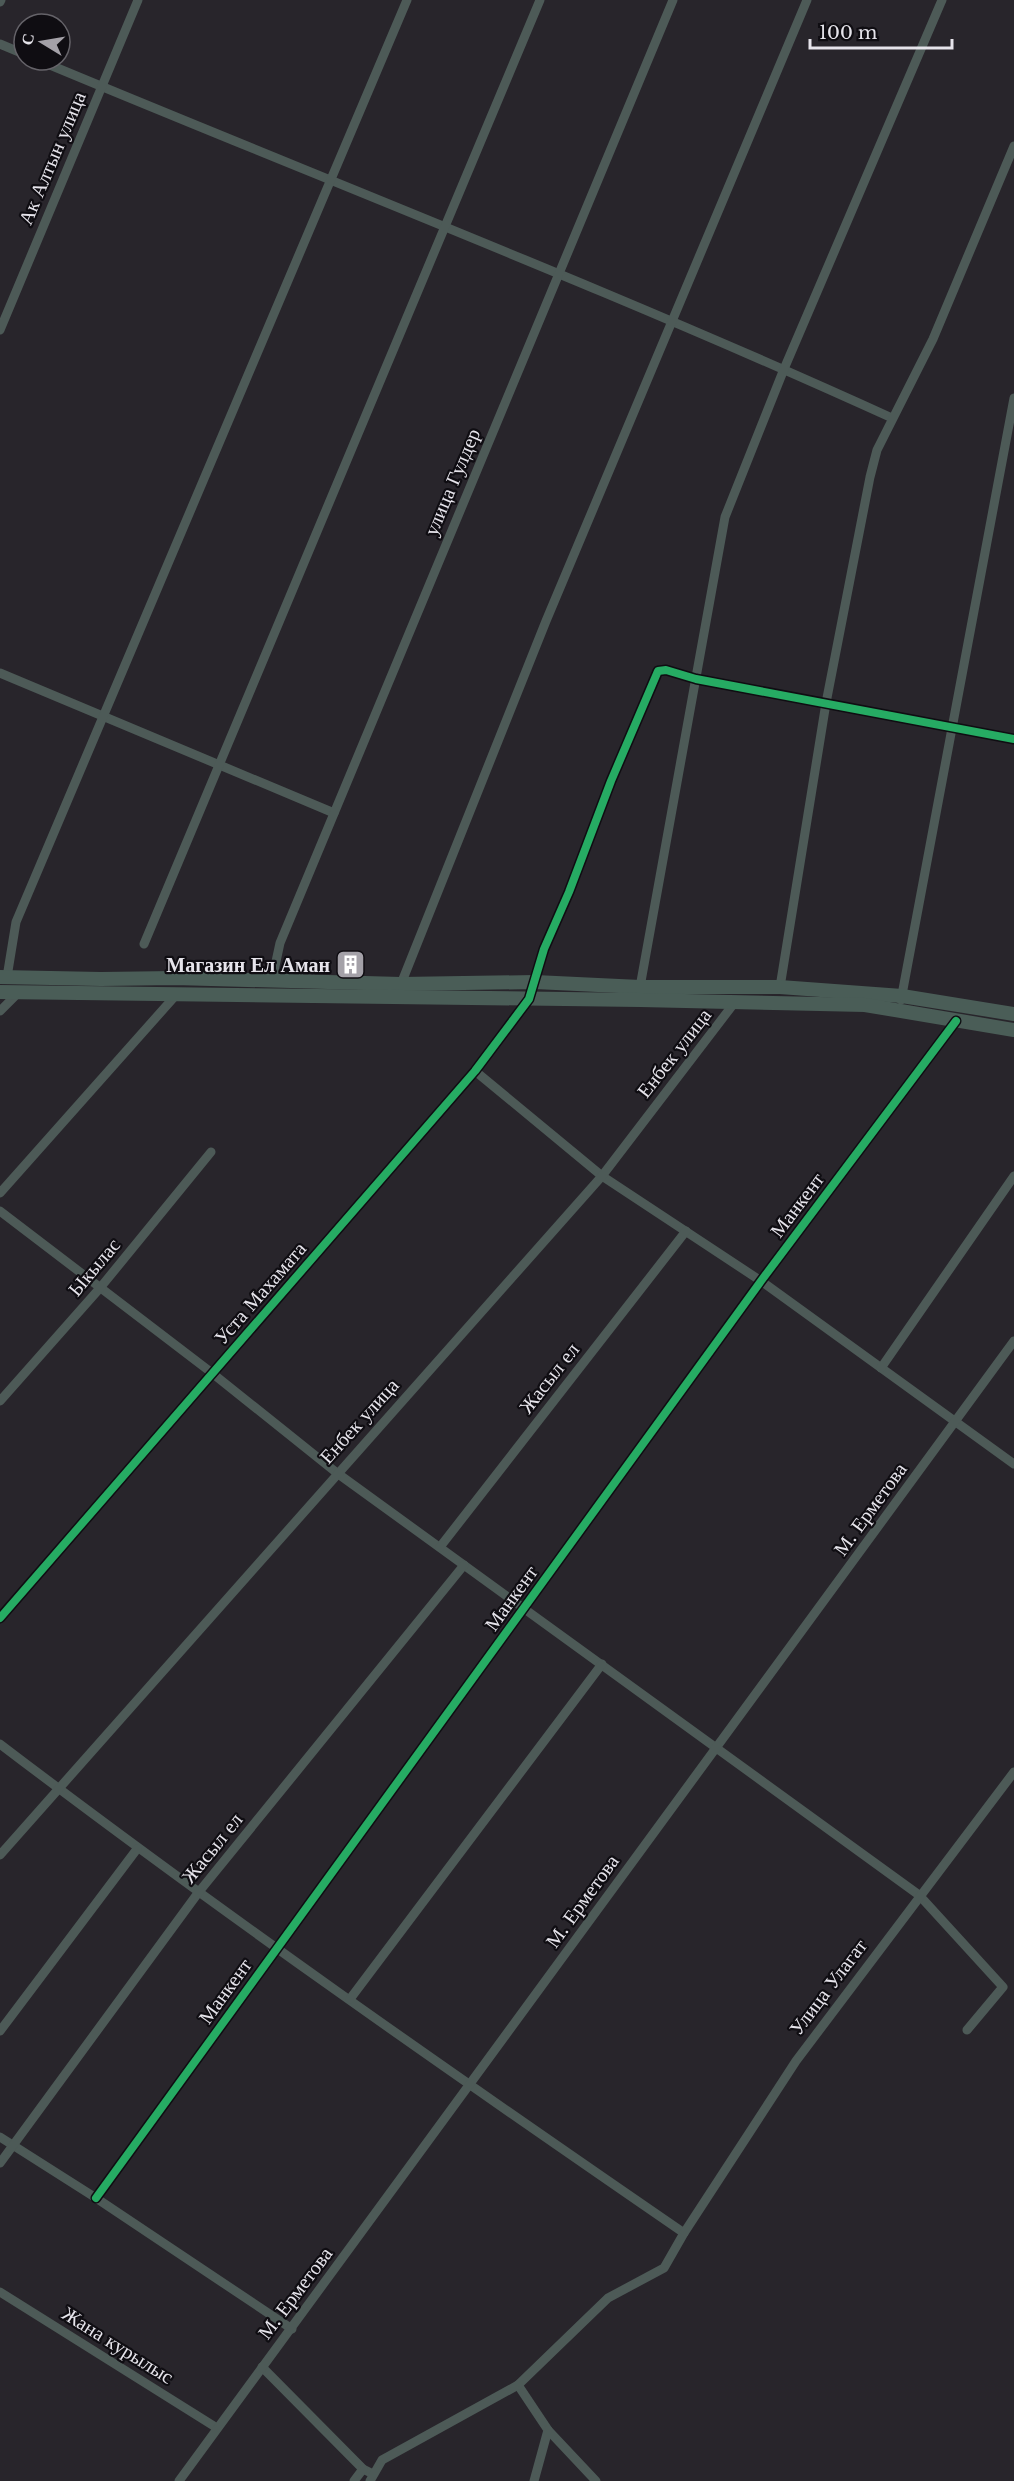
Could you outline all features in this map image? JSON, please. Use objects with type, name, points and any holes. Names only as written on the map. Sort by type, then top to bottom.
[{"type":"main road","points":[[3,977],[401,984],[535,982],[640,987],[780,987],[902,996],[1014,1014]]},
{"type":"main road","points":[[0,992],[865,1005],[1014,1030]]},
{"type":"street","name":"Ак Алтын улица","points":[[0,330],[138,0]]},
{"type":"street","points":[[3,977],[16,922],[407,0]]},
{"type":"street","points":[[144,944],[540,0]]},
{"type":"street","name":"улица Гулдер","points":[[272,980],[280,943],[673,0]]},
{"type":"street","points":[[401,984],[546,621],[807,0]]},
{"type":"street","points":[[640,987],[725,518],[784,369],[942,0]]},
{"type":"street","points":[[66,72],[559,274],[784,369],[892,418]]},
{"type":"street","points":[[780,987],[826,704],[877,450],[933,339],[1014,146]]},
{"type":"street","points":[[899,1011],[1014,398]]},
{"type":"street","name":"Уста Махамата","points":[[0,1618],[475,1071],[530,999],[544,949],[656,673],[666,670],[696,679]]},
{"type":"street","points":[[0,673],[334,813]]},
{"type":"street","points":[[696,679],[1014,740]]},
{"type":"street","points":[[0,1011],[18,993]]},
{"type":"street","points":[[0,1193],[176,994]]},
{"type":"street","name":"Енбек улица","points":[[0,1855],[602,1176],[735,1002]]},
{"type":"street","name":"Манкент","points":[[96,2198],[760,1281],[956,1021]]},
{"type":"street","points":[[475,1071],[602,1176],[760,1281],[1014,1464]]},
{"type":"street","name":"Ыкылас","points":[[0,1401],[100,1288],[211,1152]]},
{"type":"street","points":[[881,1368],[1014,1176]]},
{"type":"street","points":[[0,1211],[212,1373],[337,1473],[919,1895],[1004,1987],[967,2030]]},
{"type":"street","name":"Жасыл ел","points":[[440,1547],[686,1231]]},
{"type":"street","name":"М. Ерметова","points":[[179,2481],[1014,1341]]},
{"type":"street","name":"Жасыл ел","points":[[0,2163],[198,1893],[464,1564]]},
{"type":"street","points":[[350,2000],[602,1664]]},
{"type":"street","points":[[0,1744],[198,1893],[469,2085],[684,2233]]},
{"type":"street","name":"Улица Улагат","points":[[372,2477],[382,2460],[518,2385],[608,2298],[664,2268],[684,2233],[796,2061],[1014,1772]]},
{"type":"street","points":[[0,2031],[137,1849]]},
{"type":"street","points":[[0,2137],[292,2329]]},
{"type":"street","name":"Жана курылыс","points":[[0,2292],[217,2428]]},
{"type":"street","points":[[262,2367],[372,2477]]},
{"type":"street","points":[[518,2385],[548,2430],[596,2481]]},
{"type":"street","points":[[534,2481],[548,2430]]},
{"type":"street","points":[[354,2481],[363,2469]]},
{"type":"cycle path","points":[[0,1618],[475,1071],[529,999],[544,949],[658,671],[666,670],[696,679],[1014,739]]},
{"type":"cycle path","points":[[96,2198],[761,1281],[956,1021]]},
{"type":"place","name":"Магазин Ел Аман","points":[[351,965]]}]
